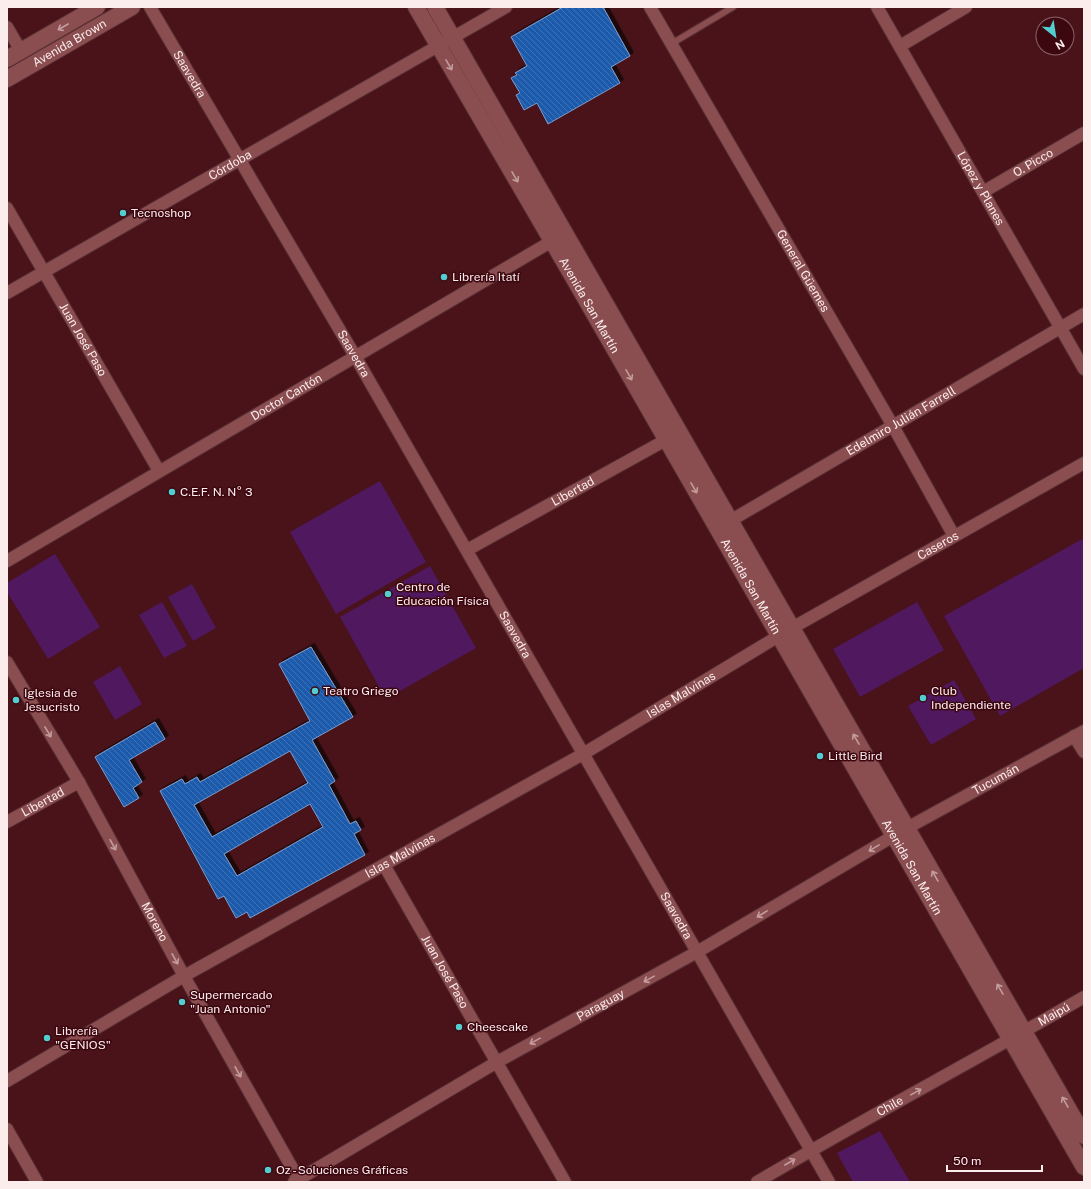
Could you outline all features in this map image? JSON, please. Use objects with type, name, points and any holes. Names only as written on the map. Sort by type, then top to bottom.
[{"type":"main road","name":"Avenida Brown","points":[[7,59],[97,7]]},
{"type":"main road","name":"Avenida Brown","points":[[7,79],[132,7]]},
{"type":"main road","name":"Avenida San Martín","points":[[416,7],[438,45],[559,237]]},
{"type":"main road","name":"Avenida San Martín","points":[[435,7],[559,237],[1017,1036],[1084,1167]]},
{"type":"main road","name":"Avenida San Martín","points":[[1017,1036],[1084,1136]]},
{"type":"street","name":"Saavedra","points":[[150,7],[467,550],[828,1182]]},
{"type":"street","name":"Córdoba","points":[[7,293],[506,7]]},
{"type":"street","name":"General Güemes","points":[[650,7],[893,426],[954,536]]},
{"type":"street","name":"López y Planes","points":[[877,7],[1084,369]]},
{"type":"street","points":[[900,46],[966,7]]},
{"type":"street","points":[[7,27],[21,51]]},
{"type":"street","name":"O. Picco","points":[[983,192],[1084,133]]},
{"type":"street","name":"Juan José Paso","points":[[7,208],[159,471]]},
{"type":"street","name":"Doctor Cantón","points":[[7,561],[559,237]]},
{"type":"street","name":"Edelmiro Julián Farrell","points":[[724,524],[1084,314]]},
{"type":"street","name":"Libertad","points":[[467,550],[673,436]]},
{"type":"street","name":"Caseros","points":[[785,632],[1084,464]]},
{"type":"street","name":"Islas Malvinas","points":[[7,1081],[184,976],[583,754],[785,632]]},
{"type":"street","name":"Moreno","points":[[7,662],[79,782],[184,976],[298,1181]]},
{"type":"street","points":[[1079,733],[1084,752]]},
{"type":"street","name":"Tucumán","points":[[901,832],[1079,733]]},
{"type":"street","name":"Libertad","points":[[7,822],[79,782]]},
{"type":"street","name":"Paraguay","points":[[298,1181],[497,1062],[697,952],[901,832]]},
{"type":"street","name":"Juan José Paso","points":[[384,865],[565,1182]]},
{"type":"street","name":"Maipú","points":[[1017,1036],[1084,997]]},
{"type":"street","name":"Chile","points":[[757,1182],[810,1150],[1017,1036]]},
{"type":"street","points":[[7,1129],[37,1182]]},
{"type":"lane","points":[[671,44],[733,7]]},
{"type":"shaded area","points":[[380,481],[426,562],[336,614],[290,532]]},
{"type":"shaded area","points":[[1084,538],[1084,668],[1000,716],[944,616]]},
{"type":"shaded area","points":[[55,554],[100,627],[48,659],[7,592],[7,583]]},
{"type":"shaded area","points":[[430,566],[476,648],[386,699],[340,617]]},
{"type":"shaded area","points":[[192,584],[216,628],[193,641],[168,597]]},
{"type":"shaded area","points":[[162,602],[187,646],[164,658],[139,615]]},
{"type":"shaded area","points":[[917,602],[944,650],[860,697],[833,649]]},
{"type":"shaded area","points":[[120,666],[142,704],[115,720],[93,682]]},
{"type":"shaded area","points":[[954,680],[976,719],[931,745],[908,706]]},
{"type":"shaded area","points":[[880,1131],[910,1182],[853,1182],[837,1153]]},
{"type":"building","points":[[563,7],[603,7],[630,56],[611,67],[620,83],[548,124],[537,103],[524,110],[516,95],[520,93],[511,78],[517,75],[515,73],[527,66],[511,37]]},
{"type":"building","points":[[311,647],[353,717],[312,740],[335,781],[329,785],[350,824],[356,821],[361,830],[354,834],[365,855],[250,918],[247,912],[236,918],[224,896],[218,899],[160,791],[182,779],[185,784],[197,777],[200,782],[310,721],[279,664]],"holes":[[[290,751],[308,783],[212,837],[194,805]],[[310,804],[323,827],[237,876],[224,854]]]},
{"type":"building","points":[[155,722],[165,739],[129,760],[142,782],[133,788],[139,798],[124,807],[95,757]]},
{"type":"place","name":"Tecnoshop","points":[[123,213]]},
{"type":"place","name":"Librería Itatí","points":[[444,277]]},
{"type":"place","name":"C.E.F. N. N° 3","points":[[172,492]]},
{"type":"place","name":"Centro de Educación Física","points":[[388,594]]},
{"type":"place","name":"Teatro Griego","points":[[315,691]]},
{"type":"place","name":"Club Independiente","points":[[923,698]]},
{"type":"place","name":"Iglesia de Jesucristo","points":[[16,700]]},
{"type":"place","name":"Little Bird","points":[[820,756]]},
{"type":"place","name":"Supermercado \"Juan Antonio\"","points":[[182,1002]]},
{"type":"place","name":"Cheescake","points":[[459,1027]]},
{"type":"place","name":"Librería \"GENIOS\"","points":[[47,1038]]},
{"type":"place","name":"Oz - Soluciones Gráficas","points":[[268,1170]]}]
